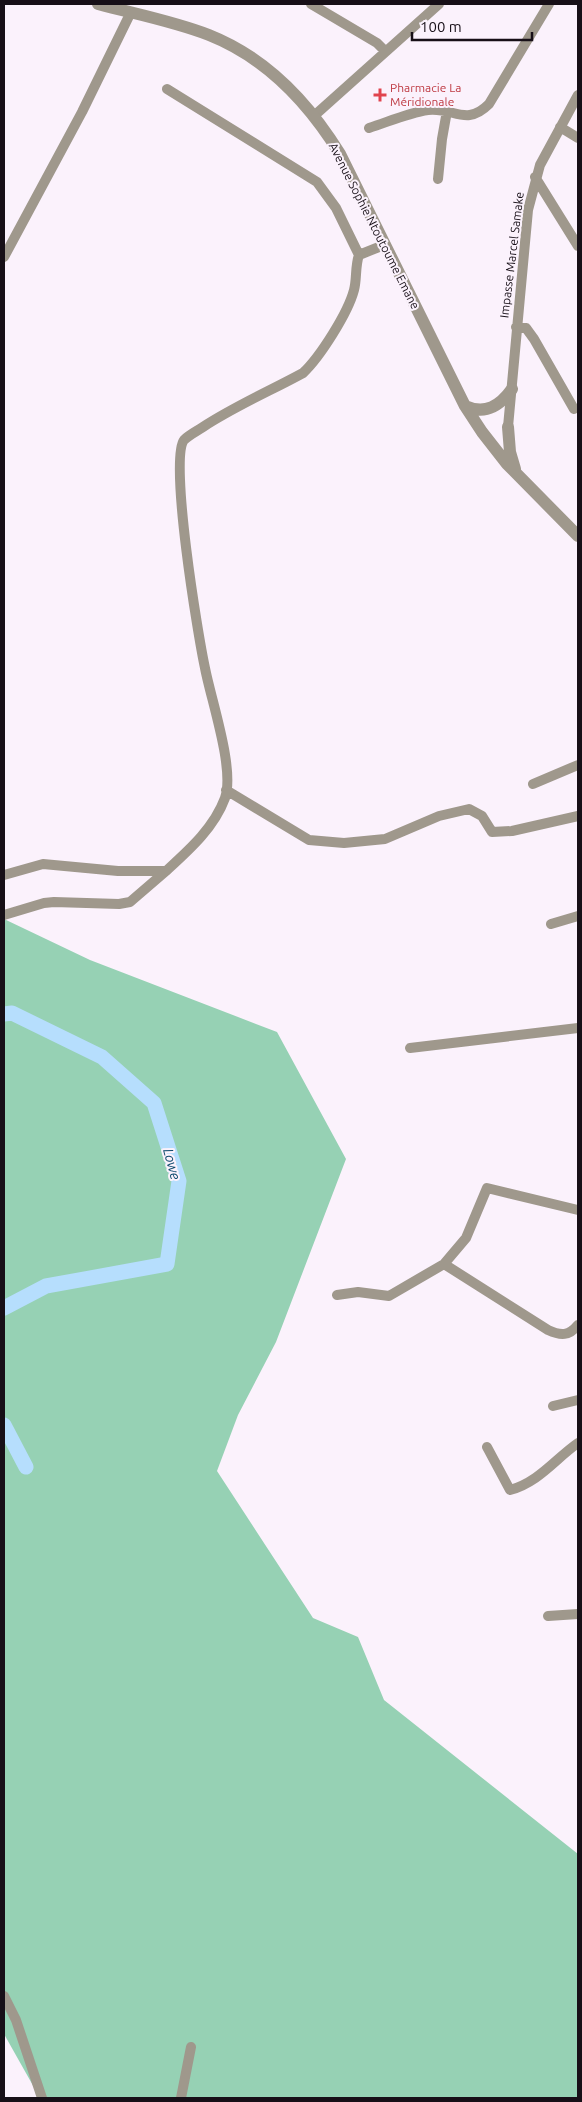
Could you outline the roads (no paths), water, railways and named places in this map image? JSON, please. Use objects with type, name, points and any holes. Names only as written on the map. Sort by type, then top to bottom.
[{"type":"street","name":"Avenue Sophie Ntoutoume Emane","points":[[98,4],[209,35],[241,51],[278,76],[314,115],[340,154],[465,406],[488,440],[520,478],[578,536]]},
{"type":"street","points":[[310,4],[377,43],[385,51]]},
{"type":"street","points":[[314,115],[439,4]]},
{"type":"street","points":[[369,128],[425,110],[447,111],[470,116],[481,111],[489,104],[549,4]]},
{"type":"street","points":[[4,257],[82,112],[131,12]]},
{"type":"street","points":[[4,915],[44,903],[119,904],[130,902],[191,848],[205,831],[222,804],[228,782],[224,755],[204,667],[189,566],[179,465],[181,446],[185,439],[212,422],[303,373],[311,365],[343,316],[354,289],[359,255],[336,208],[317,182],[167,89]]},
{"type":"street","name":"Impasse Marcel Samake","points":[[508,428],[528,210],[535,177],[540,165],[578,95]]},
{"type":"street","points":[[438,178],[447,111]]},
{"type":"street","points":[[560,127],[578,138]]},
{"type":"street","points":[[535,177],[578,246]]},
{"type":"street","points":[[359,255],[384,245]]},
{"type":"street","points":[[516,327],[526,328],[534,338],[574,409]]},
{"type":"street","points":[[465,406],[479,409],[494,407],[506,398],[512,389]]},
{"type":"street","points":[[488,440],[497,439],[508,428]]},
{"type":"street","points":[[508,428],[511,458],[520,478]]},
{"type":"street","points":[[533,784],[578,765]]},
{"type":"street","points":[[226,790],[310,840],[344,843],[386,839],[439,816],[463,809],[475,811],[482,816],[492,832],[512,831],[578,816]]},
{"type":"street","points":[[4,875],[43,864],[118,871],[166,871]]},
{"type":"street","points":[[551,924],[578,916]]},
{"type":"street","points":[[410,1048],[578,1028]]},
{"type":"street","points":[[337,1295],[358,1292],[389,1296],[444,1264],[466,1238],[487,1188],[578,1210]]},
{"type":"street","points":[[444,1264],[548,1330],[561,1335],[573,1332],[578,1325]]},
{"type":"street","points":[[553,1406],[578,1400]]},
{"type":"street","points":[[487,1447],[510,1490],[522,1487],[544,1473],[565,1452],[578,1443]]},
{"type":"street","points":[[548,1616],[578,1614]]},
{"type":"street","points":[[4,1996],[16,2020],[42,2098]]},
{"type":"street","points":[[181,2098],[191,2046]]},
{"type":"waterway","name":"Lowe","points":[[4,1014],[12,1013],[102,1057],[154,1103],[179,1181],[167,1264],[46,1286],[4,1308]]},
{"type":"waterway","name":"Lowe","points":[[4,1425],[26,1467]]},
{"type":"place","name":"Pharmacie La Méridionale","points":[[380,95]]}]
